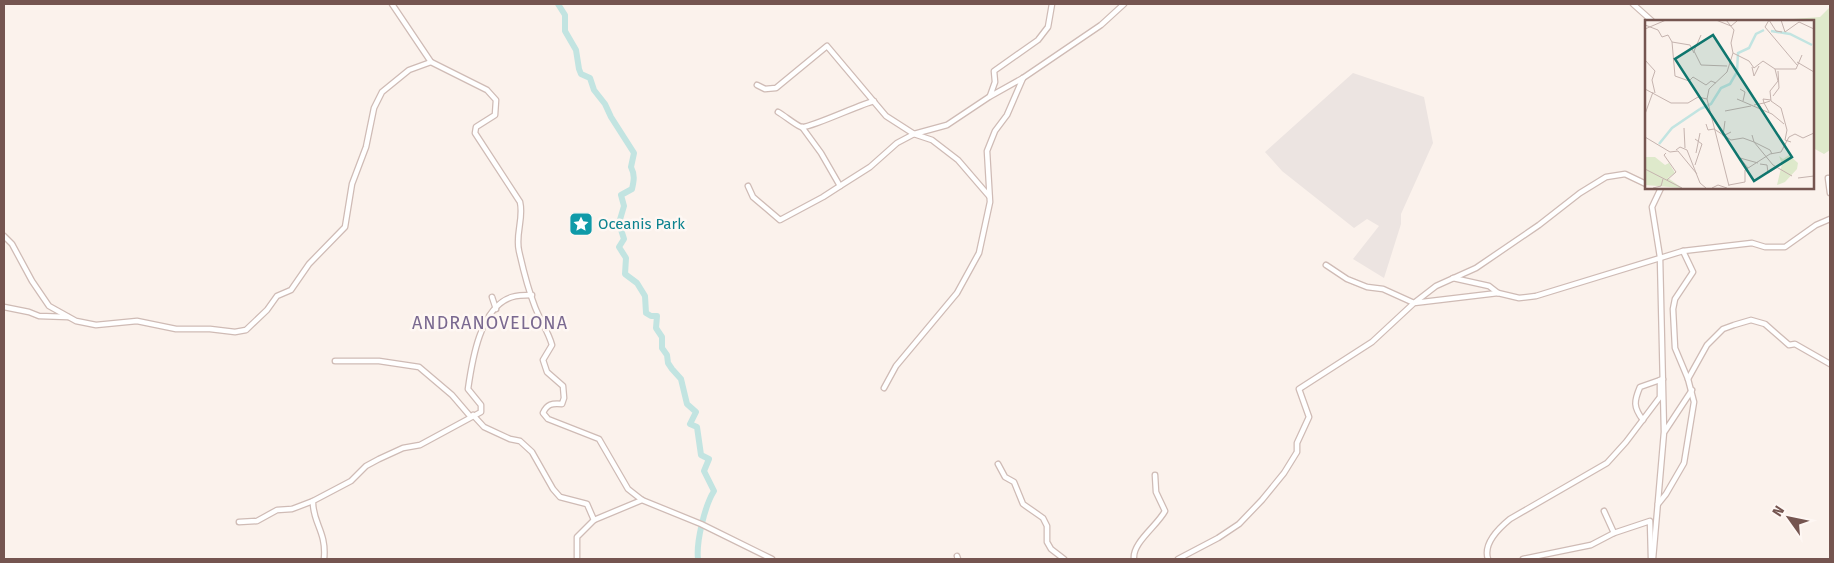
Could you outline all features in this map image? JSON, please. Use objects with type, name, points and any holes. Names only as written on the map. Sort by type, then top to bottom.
[{"type":"street","points":[[392,4],[431,62],[487,90],[496,100],[495,115],[476,127],[475,133],[520,202],[522,214],[516,235],[517,243],[532,295],[552,346],[543,360],[544,365],[547,372],[563,386],[564,398],[562,404],[552,403],[546,406],[543,413],[548,419],[599,439],[628,489],[642,500],[703,525],[772,559]]},
{"type":"street","points":[[989,97],[995,82],[994,71],[1038,40],[1048,28],[1052,4]]},
{"type":"street","points":[[748,186],[753,197],[780,220],[823,197],[870,167],[889,149],[914,134],[947,125],[989,97],[1023,78],[1101,24],[1124,4]]},
{"type":"street","points":[[1633,4],[1651,20]]},
{"type":"street","points":[[757,85],[765,89],[776,88],[827,46],[886,116],[914,134],[932,140],[958,160],[989,196]]},
{"type":"street","points":[[4,236],[12,244],[32,281],[49,306],[69,317],[96,325],[137,321],[176,329],[210,329],[235,332],[246,330],[267,310],[276,296],[291,290],[313,259],[345,227],[352,184],[366,147],[374,108],[382,92],[409,70],[431,62]]},
{"type":"street","points":[[884,388],[896,366],[957,293],[975,261],[979,252],[990,202],[987,151],[995,131],[1007,115],[1023,78]]},
{"type":"street","points":[[802,127],[815,126],[834,114],[874,101]]},
{"type":"street","points":[[778,112],[802,127],[821,153],[840,186]]},
{"type":"street","points":[[1178,559],[1218,538],[1239,524],[1284,473],[1297,452],[1297,443],[1309,417],[1298,389],[1372,342],[1414,303],[1436,286],[1476,268],[1539,225],[1580,193],[1606,177],[1625,174],[1645,184]]},
{"type":"street","points":[[1828,178],[1830,193]]},
{"type":"street","points":[[1652,559],[1664,432],[1660,256],[1652,207],[1660,189]]},
{"type":"street","points":[[1326,265],[1347,279],[1367,287],[1383,289],[1414,303],[1448,301],[1498,293],[1519,298],[1536,296],[1660,256],[1683,251],[1752,243],[1766,247],[1785,247],[1816,225],[1830,219]]},
{"type":"street","points":[[1657,505],[1666,494],[1684,463],[1694,402],[1688,379],[1676,355],[1674,338],[1675,299],[1692,272],[1683,251]]},
{"type":"street","points":[[1453,278],[1489,286],[1498,293]]},
{"type":"street","points":[[238,522],[257,521],[277,510],[292,509],[313,501],[347,484],[366,466],[379,459],[403,448],[420,445],[482,410],[469,391],[470,371],[480,334],[496,309],[513,297],[532,295]]},
{"type":"street","points":[[492,297],[496,309]]},
{"type":"street","points":[[4,308],[29,312],[39,316],[69,317]]},
{"type":"street","points":[[1688,379],[1707,344],[1723,328],[1751,320],[1765,324],[1789,345],[1795,344],[1830,364]]},
{"type":"street","points":[[335,361],[379,361],[419,367],[452,394],[484,427],[510,439],[520,441],[532,452],[560,497],[587,504],[594,520]]},
{"type":"street","points":[[1488,559],[1487,548],[1498,529],[1510,519],[1607,463],[1660,397],[1662,380]]},
{"type":"street","points":[[1643,420],[1635,410],[1634,401],[1640,387],[1662,380]]},
{"type":"street","points":[[1664,432],[1692,390]]},
{"type":"street","points":[[998,464],[1005,477],[1014,482],[1023,504],[1043,518],[1047,526],[1047,542],[1051,549],[1064,559]]},
{"type":"street","points":[[1134,559],[1133,553],[1136,545],[1152,530],[1166,511],[1156,492],[1154,475]]},
{"type":"street","points":[[577,559],[577,537],[594,520],[642,500]]},
{"type":"street","points":[[313,501],[314,512],[325,540],[324,559]]},
{"type":"street","points":[[1604,511],[1614,533]]},
{"type":"street","points":[[1523,559],[1590,545],[1614,533],[1650,521],[1652,559]]},
{"type":"shaded area","points":[[1353,73],[1424,97],[1433,143],[1401,214],[1401,224],[1384,278],[1353,259],[1379,226],[1367,219],[1354,228],[1282,171],[1265,152]]},
{"type":"green space","points":[[1830,7],[1830,150],[1824,154],[1814,149],[1814,20],[1792,20],[1820,17]]},
{"type":"waterway","points":[[558,4],[565,15],[565,31],[576,50],[581,74],[590,78],[594,90],[605,104],[634,153],[631,167],[634,178],[632,189],[621,195],[624,206],[619,223],[624,239],[619,247],[626,258],[625,274],[637,283],[645,296],[646,313],[651,316],[657,316],[656,328],[662,337],[662,348],[667,355],[668,363],[681,379],[687,404],[696,412],[690,424],[697,427],[701,455],[709,459],[704,471],[714,491],[707,505],[702,524],[698,543],[698,559]]},
{"type":"place","name":"Oceanis Park","points":[[581,224]]},
{"type":"district","name":"ANDRANOVELONA","points":[[490,323]]}]
